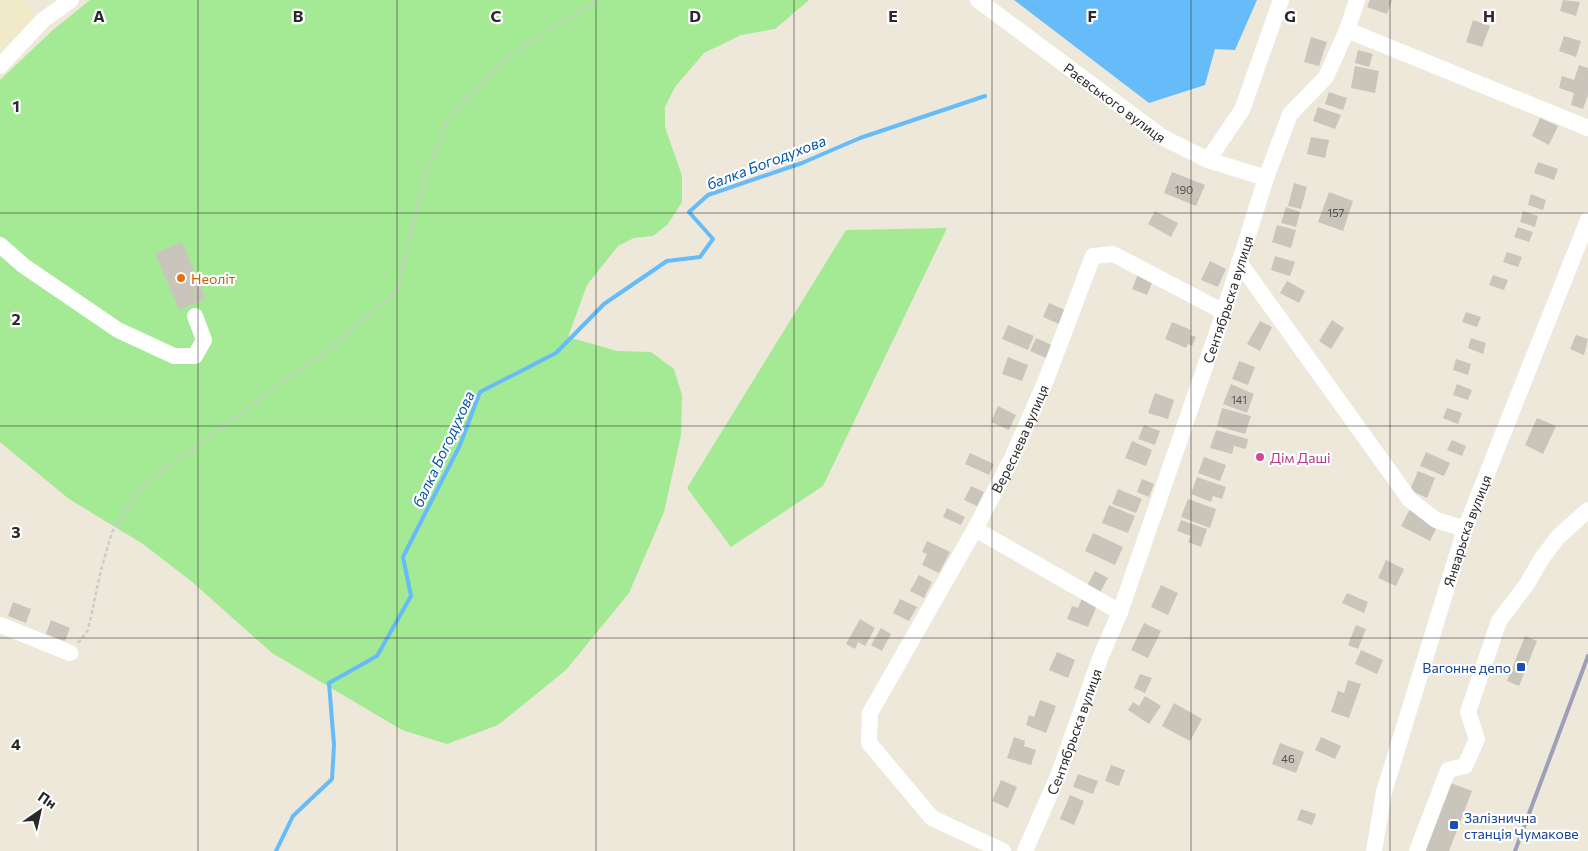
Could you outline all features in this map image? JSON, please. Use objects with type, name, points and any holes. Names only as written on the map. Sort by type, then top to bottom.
[{"type":"street","points":[[0,66],[43,20],[71,0]]},
{"type":"street","name":"Раєвського вулиця","points":[[978,0],[1162,137],[1208,160],[1266,178]]},
{"type":"street","points":[[1208,160],[1242,110],[1281,0]]},
{"type":"street","name":"Сентябрьска вулиця","points":[[1025,851],[1058,776],[1101,656],[1120,612],[1224,312],[1266,178],[1290,114],[1326,77],[1348,30],[1357,0]]},
{"type":"street","points":[[1348,30],[1588,128]]},
{"type":"street","name":"Январьска вулиця","points":[[1374,851],[1384,792],[1465,529],[1588,220]]},
{"type":"street","points":[[0,245],[24,266],[118,330],[174,356],[195,356],[204,340],[195,316]]},
{"type":"street","name":"Вереснева вулиця","points":[[1003,851],[932,818],[869,743],[870,713],[975,528],[1012,458],[1046,380],[1093,256],[1113,254],[1224,312]]},
{"type":"street","points":[[1239,262],[1410,500],[1436,520],[1465,529]]},
{"type":"street","points":[[1417,851],[1448,770],[1465,766],[1476,739],[1468,712],[1499,621],[1527,584],[1542,558],[1558,537],[1588,510]]},
{"type":"street","points":[[975,528],[1120,612]]},
{"type":"street","points":[[0,625],[70,653]]},
{"type":"path","points":[[70,653],[88,630],[101,570],[112,532],[144,484],[338,342],[397,291],[426,172],[449,118],[504,58],[597,0]]},
{"type":"shaded area","points":[[0,0],[26,0],[37,18],[0,52]]},
{"type":"green space","points":[[90,0],[809,0],[775,29],[741,35],[704,53],[675,87],[665,107],[665,127],[682,176],[682,202],[668,224],[653,236],[634,238],[618,246],[587,285],[568,337],[617,351],[651,352],[674,369],[682,395],[681,435],[664,512],[629,593],[566,670],[498,725],[447,744],[402,730],[272,653],[191,581],[143,544],[69,499],[0,442],[0,80],[53,30]]},
{"type":"green space","points":[[947,228],[823,486],[731,547],[687,488],[846,230]]},
{"type":"water","points":[[1014,0],[1257,0],[1235,50],[1215,49],[1205,85],[1149,103]]},
{"type":"building","points":[[1370,0],[1392,0],[1387,14],[1367,7]]},
{"type":"building","points":[[1563,0],[1580,2],[1576,16],[1560,11]]},
{"type":"building","points":[[1473,20],[1490,26],[1482,47],[1466,42]]},
{"type":"building","points":[[1564,36],[1581,41],[1576,57],[1559,51]]},
{"type":"building","points":[[1311,37],[1327,42],[1319,66],[1304,62]]},
{"type":"building","points":[[1358,50],[1373,54],[1369,67],[1355,63]]},
{"type":"building","points":[[1579,65],[1588,68],[1588,95],[1583,109],[1571,105],[1574,93],[1559,88],[1562,76],[1574,80]]},
{"type":"building","points":[[1355,66],[1379,71],[1375,93],[1351,88]]},
{"type":"building","points":[[1329,92],[1347,98],[1343,110],[1325,104]]},
{"type":"building","points":[[1318,107],[1341,115],[1335,129],[1313,121]]},
{"type":"building","points":[[1540,118],[1558,126],[1549,145],[1532,136]]},
{"type":"building","points":[[1311,137],[1329,140],[1325,158],[1307,154]]},
{"type":"building","points":[[1538,162],[1558,169],[1554,180],[1534,173]]},
{"type":"building","points":[[1172,172],[1205,185],[1196,206],[1164,193]]},
{"type":"building","points":[[1294,183],[1307,187],[1301,209],[1288,206]]},
{"type":"building","points":[[1329,192],[1353,201],[1343,231],[1318,222]]},
{"type":"building","points":[[1531,194],[1546,200],[1543,210],[1528,205]]},
{"type":"building","points":[[1286,207],[1300,212],[1296,227],[1281,223]]},
{"type":"building","points":[[1155,211],[1178,223],[1171,237],[1148,224]]},
{"type":"building","points":[[1523,211],[1538,216],[1535,227],[1520,222]]},
{"type":"building","points":[[1277,225],[1296,230],[1291,248],[1272,242]]},
{"type":"building","points":[[1518,227],[1533,232],[1529,242],[1514,237]]},
{"type":"building","points":[[182,242],[206,299],[179,310],[155,253]]},
{"type":"building","points":[[1507,252],[1522,257],[1518,267],[1503,262]]},
{"type":"building","points":[[1275,256],[1295,262],[1290,276],[1271,270]]},
{"type":"building","points":[[1210,261],[1226,269],[1218,287],[1201,280]]},
{"type":"building","points":[[1138,274],[1153,280],[1147,295],[1132,289]]},
{"type":"building","points":[[1493,275],[1508,280],[1504,290],[1489,285]]},
{"type":"building","points":[[1287,281],[1305,291],[1299,303],[1280,293]]},
{"type":"building","points":[[1049,303],[1065,310],[1059,324],[1043,317]]},
{"type":"building","points":[[1466,312],[1481,317],[1477,327],[1462,322]]},
{"type":"building","points":[[1332,320],[1344,328],[1331,349],[1319,341]]},
{"type":"building","points":[[1260,321],[1272,327],[1260,351],[1247,344]]},
{"type":"building","points":[[1172,322],[1191,330],[1190,335],[1196,337],[1192,346],[1188,344],[1186,348],[1165,339]]},
{"type":"building","points":[[1008,325],[1034,336],[1028,350],[1002,339]]},
{"type":"building","points":[[1576,335],[1588,339],[1584,355],[1570,349]]},
{"type":"building","points":[[1036,338],[1052,345],[1046,358],[1030,351]]},
{"type":"building","points":[[1471,338],[1486,343],[1483,354],[1468,348]]},
{"type":"building","points":[[1008,357],[1028,365],[1022,381],[1002,374]]},
{"type":"building","points":[[1456,359],[1471,364],[1468,375],[1453,370]]},
{"type":"building","points":[[1239,361],[1255,367],[1248,385],[1232,379]]},
{"type":"building","points":[[1231,384],[1254,394],[1247,413],[1223,404]]},
{"type":"building","points":[[1457,384],[1472,390],[1468,400],[1453,395]]},
{"type":"building","points":[[1155,393],[1174,400],[1168,419],[1148,413]]},
{"type":"building","points":[[998,406],[1016,415],[1009,430],[991,422]]},
{"type":"building","points":[[1222,408],[1251,416],[1245,434],[1217,426]]},
{"type":"building","points":[[1447,408],[1462,413],[1458,424],[1443,418]]},
{"type":"building","points":[[1537,418],[1556,426],[1543,454],[1525,445]]},
{"type":"building","points":[[1144,425],[1160,431],[1155,445],[1138,439]]},
{"type":"building","points":[[1216,430],[1248,439],[1246,449],[1234,446],[1232,454],[1210,448]]},
{"type":"building","points":[[1452,440],[1466,446],[1462,456],[1447,450]]},
{"type":"building","points":[[1132,441],[1152,450],[1146,466],[1125,458]]},
{"type":"building","points":[[1426,452],[1450,463],[1444,476],[1420,466]]},
{"type":"building","points":[[970,453],[994,464],[989,475],[965,464]]},
{"type":"building","points":[[1204,457],[1226,465],[1220,481],[1198,473]]},
{"type":"building","points":[[1418,471],[1435,478],[1427,498],[1410,490]]},
{"type":"building","points":[[1197,477],[1226,487],[1222,499],[1213,496],[1211,502],[1191,494]]},
{"type":"building","points":[[1142,479],[1154,484],[1149,497],[1137,492]]},
{"type":"building","points":[[971,486],[984,492],[977,506],[964,500]]},
{"type":"building","points":[[1118,489],[1142,499],[1136,513],[1112,504]]},
{"type":"building","points":[[1188,499],[1216,509],[1210,528],[1181,517]]},
{"type":"building","points":[[1109,505],[1135,516],[1128,533],[1102,523]]},
{"type":"building","points":[[947,508],[965,517],[961,525],[943,517]]},
{"type":"building","points":[[1410,509],[1439,523],[1430,541],[1401,526]]},
{"type":"building","points":[[1181,520],[1207,529],[1201,547],[1188,542],[1191,536],[1177,531]]},
{"type":"building","points":[[1093,533],[1123,547],[1115,565],[1085,551]]},
{"type":"building","points":[[927,541],[950,552],[939,573],[922,565],[927,554],[922,552]]},
{"type":"building","points":[[1386,560],[1404,569],[1396,586],[1378,578]]},
{"type":"building","points":[[1095,571],[1108,578],[1098,596],[1085,589]]},
{"type":"building","points":[[919,575],[932,582],[924,598],[910,591]]},
{"type":"building","points":[[1161,585],[1178,593],[1168,615],[1151,607]]},
{"type":"building","points":[[1347,593],[1368,602],[1364,613],[1342,603]]},
{"type":"building","points":[[1083,596],[1098,603],[1088,627],[1067,619],[1072,606],[1078,608]]},
{"type":"building","points":[[900,599],[917,607],[909,621],[893,613]]},
{"type":"building","points":[[13,602],[31,609],[26,623],[8,616]]},
{"type":"building","points":[[860,619],[875,628],[865,646],[858,642],[855,649],[846,644]]},
{"type":"building","points":[[51,620],[70,628],[65,641],[46,634]]},
{"type":"building","points":[[1144,623],[1161,631],[1148,658],[1131,650]]},
{"type":"building","points":[[1356,625],[1366,629],[1358,649],[1348,645]]},
{"type":"building","points":[[881,628],[891,634],[882,651],[871,645]]},
{"type":"building","points":[[1525,636],[1537,641],[1519,686],[1507,681]]},
{"type":"building","points":[[1361,650],[1383,660],[1377,674],[1355,664]]},
{"type":"building","points":[[1057,652],[1075,660],[1068,678],[1049,670]]},
{"type":"building","points":[[1140,674],[1152,678],[1145,693],[1134,688]]},
{"type":"building","points":[[1348,680],[1361,684],[1349,718],[1331,712],[1338,691],[1344,693]]},
{"type":"building","points":[[1145,696],[1161,706],[1149,724],[1128,710],[1133,702],[1139,706]]},
{"type":"building","points":[[1040,700],[1056,706],[1046,733],[1026,725],[1029,715],[1034,717]]},
{"type":"building","points":[[1174,703],[1202,719],[1190,741],[1162,726]]},
{"type":"building","points":[[1014,737],[1025,741],[1024,746],[1036,750],[1031,765],[1007,758]]},
{"type":"building","points":[[1321,737],[1341,746],[1335,759],[1315,750]]},
{"type":"building","points":[[1280,743],[1304,752],[1296,773],[1272,764]]},
{"type":"building","points":[[1111,765],[1125,770],[1119,786],[1105,781]]},
{"type":"building","points":[[1078,774],[1098,781],[1093,794],[1073,787]]},
{"type":"building","points":[[1001,780],[1017,787],[1008,808],[992,801]]},
{"type":"building","points":[[1448,782],[1472,791],[1449,851],[1422,851]]},
{"type":"building","points":[[1070,795],[1084,801],[1074,825],[1060,819]]},
{"type":"building","points":[[1301,809],[1316,814],[1312,825],[1297,820]]},
{"type":"waterway","name":"балка Богодухова","points":[[276,851],[293,816],[332,779],[334,745],[329,683],[377,656],[411,596],[403,557],[460,445],[480,392],[556,353],[604,304],[667,261],[700,257],[713,239],[689,212],[708,195],[802,163],[860,138],[985,96]]},
{"type":"railway","points":[[1515,851],[1588,656]]},
{"type":"place","name":"Неоліт","points":[[181,278]]},
{"type":"place","name":"Дім Даші","points":[[1260,457]]},
{"type":"place","name":"Вагонне депо","points":[[1521,667]]},
{"type":"place","name":"Залізнична станція Чумакове","points":[[1454,825]]}]
